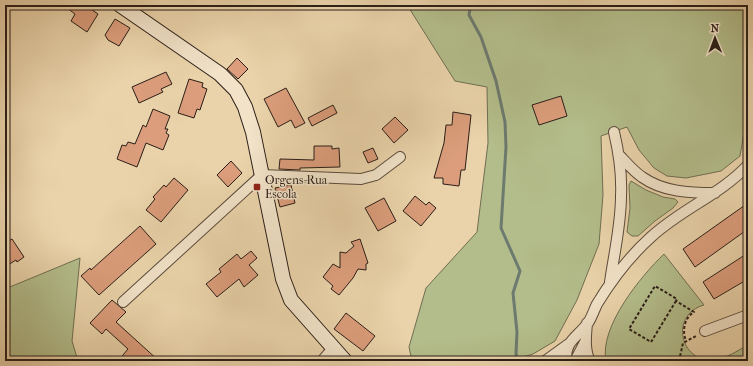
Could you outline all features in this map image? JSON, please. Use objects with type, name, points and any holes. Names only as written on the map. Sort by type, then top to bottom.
[{"type":"street","points":[[120,5],[220,74],[236,90],[245,107],[251,126],[283,279],[291,300],[345,361]]},
{"type":"street","points":[[609,286],[619,225],[621,198],[619,155],[614,132]]},
{"type":"street","points":[[619,155],[642,177],[659,185],[685,192],[715,193]]},
{"type":"street","points":[[123,302],[262,175],[360,179],[376,175],[400,157]]},
{"type":"street","points":[[545,361],[570,343],[587,323],[618,274],[650,238],[674,218],[715,193],[737,177],[748,165]]},
{"type":"street","points":[[704,331],[748,315]]},
{"type":"street","points":[[587,323],[586,340],[588,357],[590,361]]},
{"type":"street","points":[[575,361],[586,340]]},
{"type":"street","points":[[566,361],[567,350],[570,343]]},
{"type":"street","points":[[322,361],[334,347]]},
{"type":"path","points":[[676,301],[651,342],[629,329],[655,286],[677,299],[676,301],[694,312],[689,316],[684,326],[686,342]]},
{"type":"path","points":[[678,361],[683,343],[704,331]]},
{"type":"green space","points":[[428,5],[748,5],[748,124],[744,133],[740,156],[721,171],[686,178],[667,176],[654,168],[639,150],[627,127],[601,136],[603,195],[599,244],[577,300],[555,341],[533,354],[511,361],[412,361],[409,347],[426,288],[477,232],[488,143],[487,87],[455,81],[409,8]]},
{"type":"green space","points":[[631,181],[646,190],[663,197],[675,199],[678,202],[673,208],[638,236],[632,236],[627,232],[630,208],[629,185]]},
{"type":"green space","points":[[664,254],[704,305],[693,310],[686,318],[683,328],[683,337],[687,347],[693,354],[702,359],[714,360],[728,356],[748,345],[748,359],[736,361],[606,361],[606,348],[609,333],[615,318],[644,275]]},
{"type":"green space","points":[[80,258],[72,341],[78,361],[5,361],[5,289]]},
{"type":"building","points":[[63,5],[85,5],[98,14],[87,32],[71,21],[75,14]]},
{"type":"building","points":[[115,19],[130,28],[119,46],[108,40],[105,35]]},
{"type":"building","points":[[237,58],[248,69],[238,79],[227,69]]},
{"type":"building","points":[[166,72],[172,84],[161,89],[163,92],[139,103],[132,87]]},
{"type":"building","points":[[189,79],[203,83],[202,87],[207,89],[200,110],[197,109],[194,118],[178,113]]},
{"type":"building","points":[[286,88],[305,123],[295,128],[291,120],[278,127],[264,99]]},
{"type":"building","points":[[561,96],[567,116],[539,125],[532,105]]},
{"type":"building","points":[[333,105],[337,113],[312,126],[308,118]]},
{"type":"building","points":[[153,109],[170,116],[165,129],[168,129],[166,133],[169,135],[163,150],[146,143],[137,167],[117,159],[122,145],[126,146],[128,142],[135,144],[143,125],[146,127]]},
{"type":"building","points":[[453,112],[471,115],[465,170],[461,170],[459,186],[443,184],[443,178],[434,178],[444,143],[446,125],[452,125]]},
{"type":"building","points":[[395,117],[408,130],[394,143],[382,129]]},
{"type":"building","points":[[314,146],[332,146],[332,149],[339,148],[340,167],[300,168],[300,170],[279,169],[280,159],[314,160]]},
{"type":"building","points":[[373,148],[378,159],[368,163],[363,152]]},
{"type":"building","points":[[231,161],[242,173],[228,187],[217,175]]},
{"type":"building","points":[[174,178],[188,190],[161,222],[146,210],[155,199],[153,197],[164,185],[166,187]]},
{"type":"building","points":[[291,185],[295,203],[280,207],[275,188]]},
{"type":"building","points":[[415,196],[426,205],[429,202],[436,208],[421,226],[403,211]]},
{"type":"building","points":[[384,198],[396,221],[378,231],[365,208]]},
{"type":"building","points":[[748,203],[748,229],[695,267],[683,249]]},
{"type":"building","points":[[140,226],[156,244],[99,295],[81,276],[90,268],[91,270]]},
{"type":"building","points":[[12,239],[24,257],[17,262],[16,260],[8,265],[5,261],[5,243]]},
{"type":"building","points":[[360,239],[368,263],[366,264],[366,270],[358,269],[353,278],[339,295],[331,289],[333,286],[323,277],[333,264],[340,268],[340,252],[346,253],[354,246],[351,242]]},
{"type":"building","points":[[251,251],[257,258],[249,265],[258,275],[244,287],[239,279],[217,297],[206,284],[221,272],[219,269],[237,254],[241,259]]},
{"type":"building","points":[[748,253],[748,279],[714,299],[703,282]]},
{"type":"building","points":[[112,300],[126,312],[116,322],[159,361],[118,361],[128,349],[106,329],[102,334],[90,323]]},
{"type":"building","points":[[346,313],[375,336],[363,351],[334,329]]},
{"type":"waterway","points":[[469,5],[469,15],[481,37],[496,81],[505,122],[506,147],[501,228],[520,271],[513,293],[517,332],[517,361]]},
{"type":"place","name":"Orgens-Rua Escola","points":[[257,187]]}]
